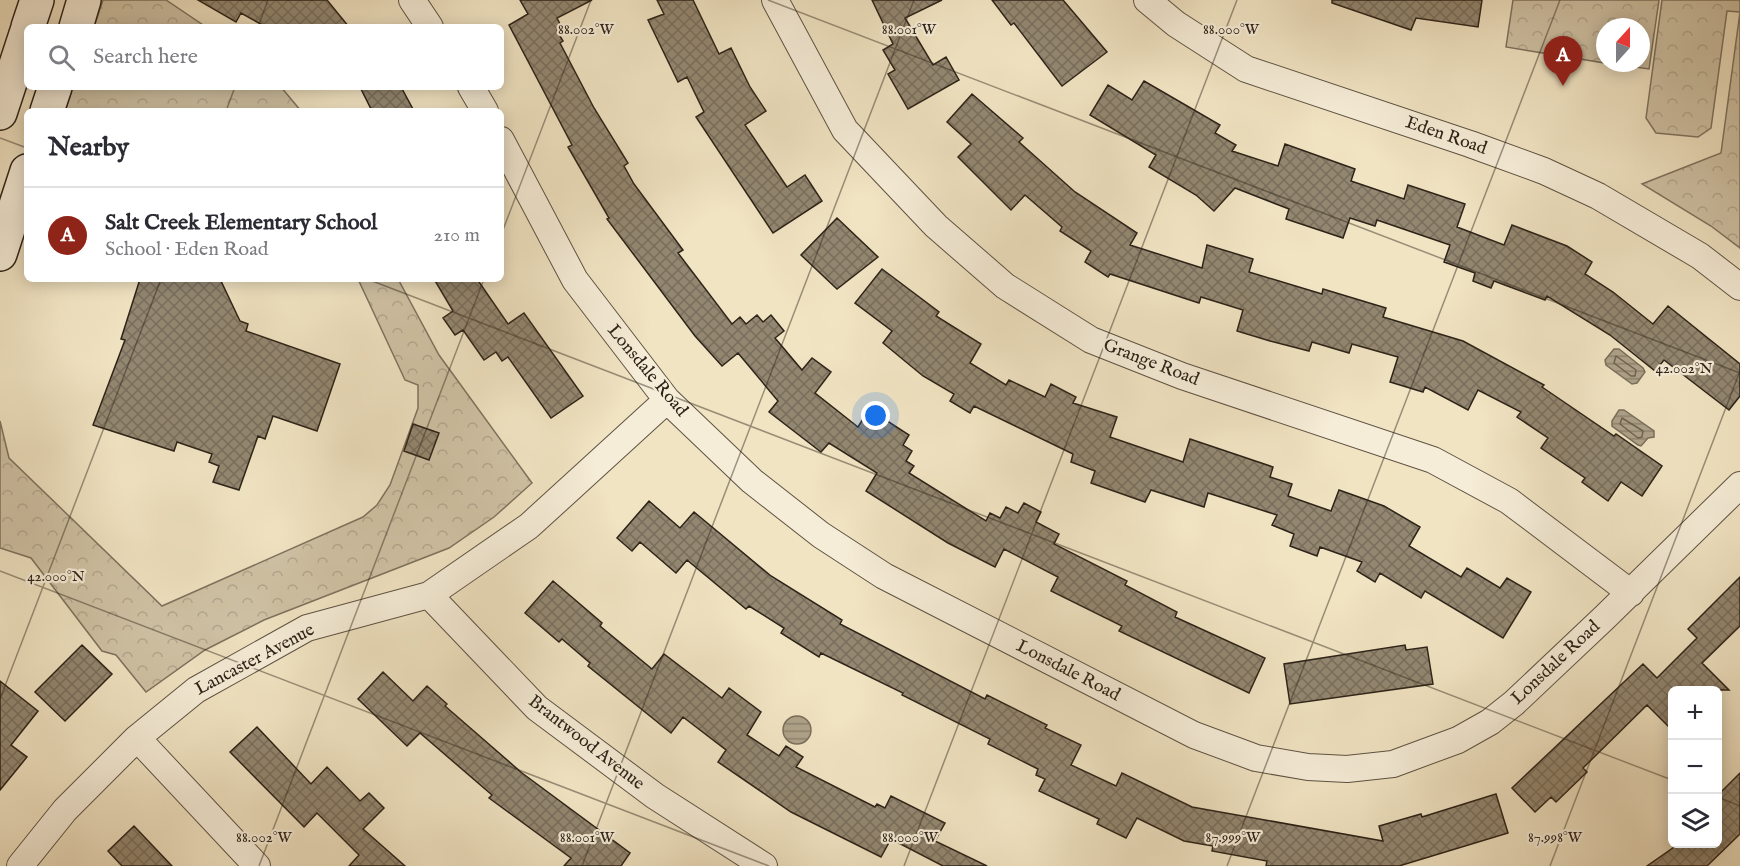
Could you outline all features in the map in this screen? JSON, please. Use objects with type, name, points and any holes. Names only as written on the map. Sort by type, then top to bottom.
[{"type":"main road","points":[[29,24],[37,0]]},
{"type":"main road","points":[[77,24],[84,0]]},
{"type":"main road","points":[[0,113],[24,41]]},
{"type":"main road","points":[[48,108],[54,90]]},
{"type":"main road","points":[[0,254],[24,180]]},
{"type":"street","points":[[412,0],[428,24]]},
{"type":"street","name":"Grange Road","points":[[776,0],[845,130],[936,226],[1005,286],[1091,340],[1182,376],[1433,460],[1509,501],[1630,593]]},
{"type":"street","name":"Eden Road","points":[[1147,0],[1176,24],[1246,69],[1470,144],[1544,171],[1598,196],[1700,256],[1740,286]]},
{"type":"street","points":[[473,90],[484,108]]},
{"type":"street","name":"Lonsdale Road","points":[[504,146],[575,280],[667,400],[752,481],[821,535],[884,576],[1194,735],[1256,758],[1308,767],[1368,767],[1393,764],[1458,740],[1490,722],[1514,703],[1740,485]]},
{"type":"street","name":"Lancaster Avenue","points":[[20,866],[65,810],[137,738],[196,690],[307,628],[429,595],[529,526],[667,400]]},
{"type":"street","name":"Brantwood Avenue","points":[[429,595],[537,708],[655,796],[764,866]]},
{"type":"street","points":[[137,738],[257,866]]},
{"type":"green space","points":[[103,0],[166,0],[202,24],[95,24]]},
{"type":"green space","points":[[1513,0],[1659,0],[1650,62],[1650,18],[1596,18],[1596,62],[1506,47]]},
{"type":"green space","points":[[1662,0],[1740,0],[1740,12],[1727,11],[1711,128],[1698,137],[1656,133],[1646,118]]},
{"type":"green space","points":[[1740,12],[1740,248],[1711,226],[1642,184],[1721,153]]},
{"type":"green space","points":[[72,90],[284,90],[298,108],[66,108]]},
{"type":"green space","points":[[359,282],[400,282],[439,355],[532,483],[494,517],[449,548],[264,620],[205,650],[146,692],[116,655],[102,651],[31,558],[0,548],[0,421],[9,458],[162,606],[363,517],[377,505],[390,485],[418,408],[418,385],[405,380]]},
{"type":"water","points":[[1614,349],[1619,349],[1643,368],[1645,372],[1637,383],[1632,384],[1606,365],[1605,360]]},
{"type":"water","points":[[1619,410],[1624,410],[1654,431],[1654,437],[1648,438],[1641,446],[1612,426],[1612,421]]},
{"type":"water","points":[[797,716],[807,720],[811,730],[807,740],[797,744],[787,740],[783,730],[787,720]]},
{"type":"building","points":[[198,0],[327,0],[347,24],[261,24],[241,13],[236,22]]},
{"type":"building","points":[[520,0],[592,0],[557,18],[562,28],[557,31],[563,41],[560,43],[594,108],[628,163],[624,166],[634,184],[683,250],[678,253],[732,324],[740,317],[746,324],[757,315],[763,322],[771,315],[784,331],[775,338],[802,370],[812,358],[831,372],[815,393],[858,427],[869,409],[909,435],[903,445],[912,451],[906,461],[914,466],[909,473],[986,521],[990,513],[1000,518],[1006,507],[1018,513],[1024,503],[1041,512],[1036,522],[1059,534],[1054,544],[1127,581],[1125,585],[1177,612],[1175,617],[1265,658],[1249,693],[1119,631],[1122,626],[1051,591],[1058,577],[1004,549],[995,567],[948,543],[866,491],[877,473],[829,443],[821,452],[769,412],[778,401],[738,353],[722,366],[695,336],[607,219],[609,218],[568,147],[572,145],[509,25],[528,14]]},
{"type":"building","points":[[657,0],[693,0],[719,54],[731,48],[750,87],[766,111],[745,125],[787,187],[805,175],[822,201],[773,233],[696,117],[704,112],[687,77],[678,82],[648,20],[664,14]]},
{"type":"building","points":[[872,0],[942,0],[905,18],[933,65],[946,57],[959,80],[908,109],[888,74],[895,70],[883,50],[893,44]]},
{"type":"building","points":[[992,0],[1063,0],[1107,52],[1062,86],[1014,23],[1011,25]]},
{"type":"building","points":[[1332,0],[1482,0],[1478,27],[1416,18],[1411,30],[1332,3]]},
{"type":"building","points":[[1144,81],[1220,125],[1215,133],[1236,145],[1232,151],[1278,166],[1285,144],[1355,169],[1351,181],[1404,199],[1408,185],[1465,204],[1457,227],[1504,245],[1512,225],[1567,246],[1592,262],[1585,274],[1613,292],[1653,324],[1668,306],[1740,364],[1740,396],[1729,410],[1664,360],[1655,371],[1610,335],[1547,296],[1545,300],[1494,281],[1491,288],[1473,281],[1475,273],[1444,262],[1450,245],[1377,220],[1375,226],[1350,218],[1343,238],[1286,219],[1289,209],[1235,188],[1214,211],[1196,195],[1149,167],[1156,155],[1090,115],[1108,85],[1132,100]]},
{"type":"building","points":[[362,90],[403,90],[412,108],[370,108]]},
{"type":"building","points":[[972,94],[1023,138],[1019,142],[1075,192],[1137,233],[1130,245],[1202,268],[1207,245],[1253,259],[1249,272],[1322,294],[1323,289],[1386,308],[1383,317],[1463,341],[1544,385],[1542,387],[1662,466],[1642,496],[1621,482],[1608,501],[1582,482],[1585,478],[1541,448],[1548,438],[1517,417],[1521,412],[1478,390],[1468,410],[1425,387],[1423,392],[1390,382],[1398,357],[1352,344],[1349,353],[1312,342],[1309,351],[1270,341],[1237,331],[1243,310],[1201,297],[1199,303],[1110,274],[1108,277],[1085,262],[1091,251],[1060,231],[1062,227],[1025,195],[1011,210],[958,157],[971,144],[947,122]]},
{"type":"building","points":[[837,218],[878,257],[837,289],[801,255]]},
{"type":"building","points":[[882,269],[939,312],[936,316],[981,344],[970,363],[1006,385],[1009,380],[1045,397],[1051,384],[1076,397],[1073,403],[1117,417],[1110,437],[1183,462],[1190,439],[1273,467],[1270,477],[1292,484],[1288,496],[1331,511],[1339,490],[1384,506],[1420,527],[1409,546],[1461,577],[1467,568],[1500,588],[1507,578],[1531,592],[1503,638],[1425,591],[1421,598],[1380,573],[1375,582],[1357,571],[1362,562],[1320,547],[1317,556],[1290,546],[1294,534],[1272,525],[1277,515],[1208,493],[1204,507],[1151,490],[1145,502],[1091,483],[1095,471],[1071,462],[1073,454],[974,406],[970,413],[950,401],[954,394],[923,376],[883,343],[892,331],[855,303]]},
{"type":"building","points":[[139,282],[221,282],[240,321],[248,324],[246,331],[340,364],[317,431],[273,416],[265,439],[258,436],[239,490],[213,482],[219,466],[209,462],[212,454],[177,442],[174,451],[93,425],[125,340],[121,339]]},
{"type":"building","points":[[436,282],[479,282],[508,324],[524,313],[583,396],[551,418],[508,357],[502,361],[496,352],[484,360],[463,330],[455,335],[443,318],[453,311]]},
{"type":"building","points":[[413,424],[439,433],[429,460],[404,451]]},
{"type":"building","points":[[649,501],[680,528],[694,512],[771,576],[842,620],[840,624],[985,699],[987,695],[1047,725],[1045,728],[1081,745],[1071,765],[1116,786],[1122,773],[1192,807],[1383,841],[1379,826],[1421,814],[1422,817],[1496,794],[1508,833],[1399,866],[1266,866],[1267,861],[1212,851],[1213,846],[1184,841],[1137,818],[1126,838],[1097,824],[1099,819],[1039,791],[1045,779],[1036,775],[1038,769],[988,744],[990,739],[821,653],[819,657],[781,633],[784,628],[749,606],[746,609],[687,560],[676,573],[640,542],[632,551],[617,538]]},
{"type":"building","points":[[1740,577],[1740,626],[1702,663],[1729,690],[1722,690],[1722,686],[1668,686],[1668,726],[1647,705],[1583,768],[1587,772],[1556,802],[1551,797],[1535,812],[1512,788],[1643,664],[1657,678],[1697,638],[1688,629]]},
{"type":"building","points":[[553,581],[602,623],[600,626],[652,669],[664,654],[722,698],[729,688],[761,712],[747,735],[779,756],[786,746],[803,757],[796,767],[875,807],[877,804],[885,808],[891,796],[945,823],[935,841],[987,866],[943,866],[891,839],[881,857],[791,812],[718,762],[726,750],[683,717],[671,733],[588,666],[590,663],[562,639],[559,642],[525,613]]},
{"type":"building","points":[[82,645],[112,674],[65,721],[35,692]]},
{"type":"building","points":[[1405,645],[1406,650],[1427,647],[1433,684],[1290,704],[1284,664]]},
{"type":"building","points":[[383,672],[413,701],[427,686],[447,704],[445,706],[522,773],[630,853],[621,866],[564,866],[571,858],[489,798],[492,795],[420,733],[407,746],[358,699]]},
{"type":"building","points":[[0,681],[38,711],[11,745],[27,757],[0,790]]},
{"type":"building","points":[[257,727],[311,784],[327,767],[360,801],[369,793],[384,808],[363,829],[405,866],[349,866],[359,855],[317,813],[304,827],[230,752]]},
{"type":"building","points":[[1740,773],[1740,834],[1707,866],[1647,866],[1673,848],[1722,848],[1722,791]]},
{"type":"building","points":[[134,826],[172,866],[122,866],[108,851]]},
{"type":"place","name":"Salt Creek Elementary School","points":[[1563,86]]}]
